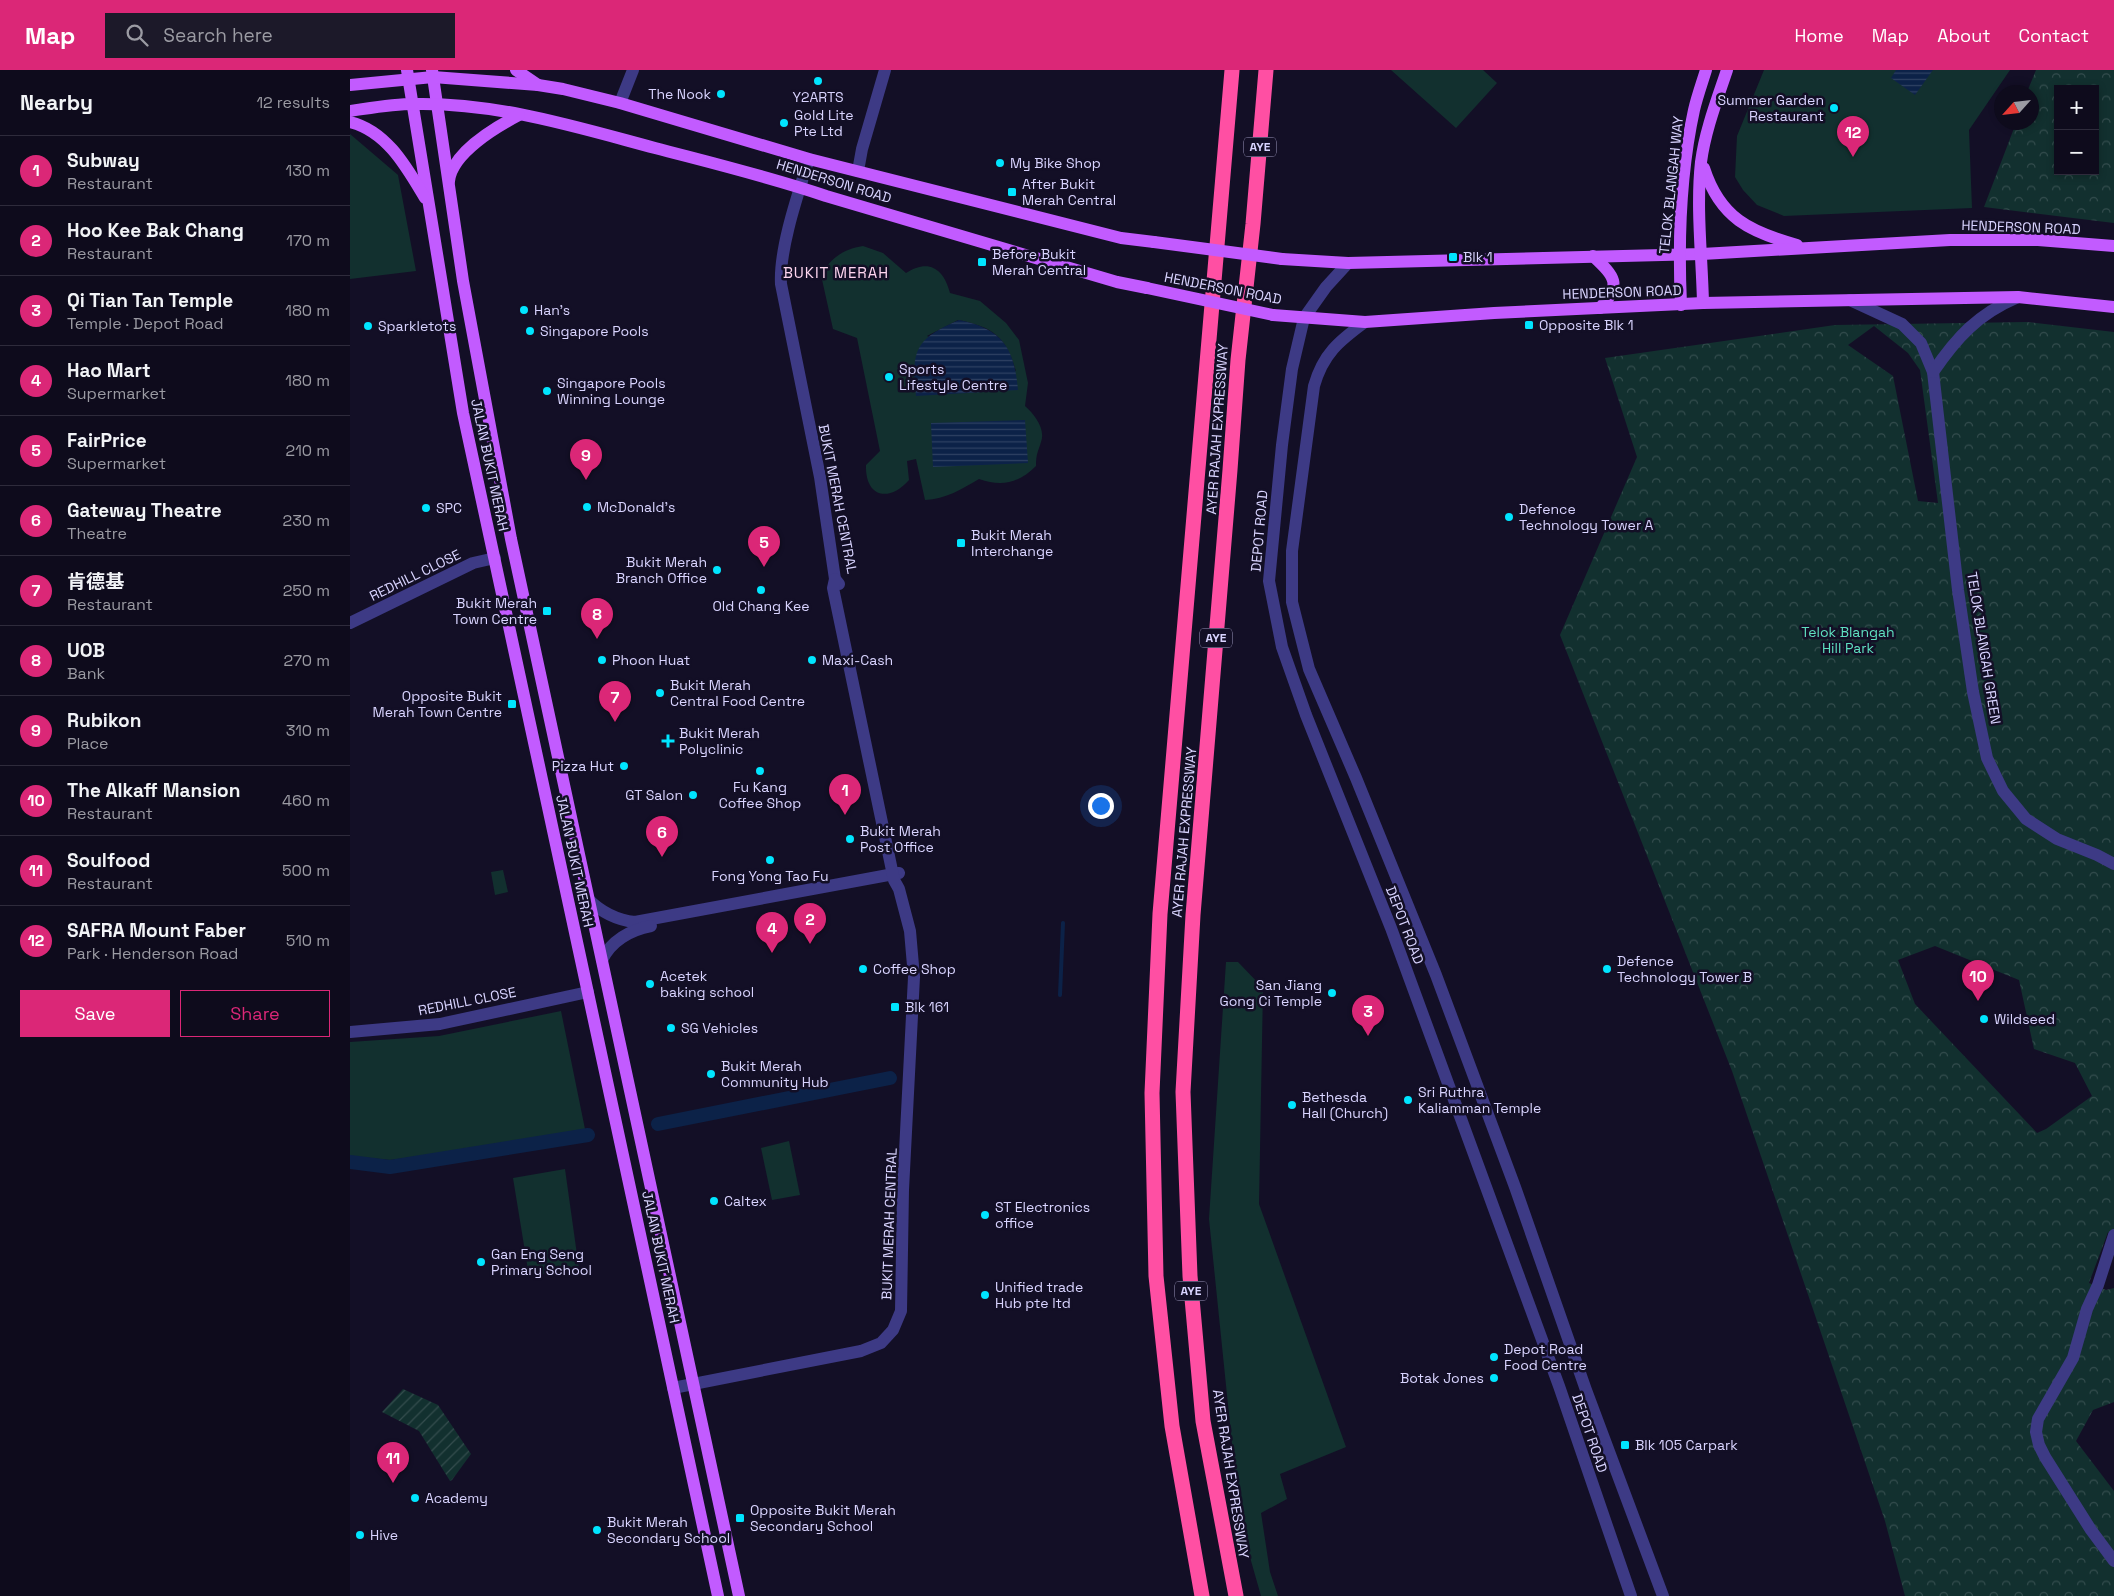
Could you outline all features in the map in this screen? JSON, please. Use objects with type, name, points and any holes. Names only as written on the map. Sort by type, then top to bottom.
[{"type":"highway","name":"AYER RAJAH EXPRESSWAY","points":[[1202,1596],[1172,1426],[1156,1276],[1152,1093],[1160,914],[1232,70]]},
{"type":"highway","name":"AYER RAJAH EXPRESSWAY","points":[[1236,1596],[1203,1421],[1190,1276],[1183,1092],[1193,915],[1230,480],[1238,360],[1253,224],[1266,70]]},
{"type":"main road","points":[[516,70],[538,85]]},
{"type":"main road","name":"TELOK BLANGAH WAY","points":[[1680,305],[1678,254],[1684,182],[1694,110],[1706,70]]},
{"type":"main road","name":"TELOK BLANGAH WAY","points":[[1703,303],[1701,161],[1712,116],[1727,70]]},
{"type":"main road","name":"HENDERSON ROAD","points":[[350,85],[408,75],[432,74],[538,85],[620,103],[809,159],[1121,238],[1282,259],[1348,264],[1702,254],[1950,240],[2038,240],[2114,246]]},
{"type":"main road","name":"JALAN BUKIT MERAH","points":[[432,74],[463,281],[511,539],[738,1596]]},
{"type":"main road","name":"JALAN BUKIT MERAH","points":[[408,75],[463,413],[718,1596]]},
{"type":"main road","name":"HENDERSON ROAD","points":[[350,111],[412,104],[437,104],[478,107],[519,115],[614,137],[800,187],[1117,282],[1273,315],[1365,322],[1494,313],[1703,303],[2018,297],[2114,307]]},
{"type":"main road","points":[[448,185],[450,173],[475,142],[519,115]]},
{"type":"main road","points":[[350,122],[374,134],[394,151],[406,166],[428,205]]},
{"type":"main road","points":[[1701,161],[1708,182],[1718,200],[1736,219],[1761,234],[1806,248]]},
{"type":"main road","points":[[1593,256],[1609,271],[1614,286],[1611,297],[1600,308]]},
{"type":"street","points":[[620,103],[633,70]]},
{"type":"street","name":"HENDERSON ROAD","points":[[858,171],[862,149],[885,70]]},
{"type":"street","name":"BUKIT MERAH CENTRAL","points":[[673,1388],[861,1351],[881,1343],[893,1330],[901,1311],[903,1190],[914,977],[910,932],[849,625],[840,586],[834,583],[820,477],[781,284],[780,268],[809,159]]},
{"type":"street","name":"DEPOT ROAD","points":[[1348,264],[1326,288],[1304,318],[1290,388],[1269,581],[1282,647],[1306,715],[1391,928],[1559,1386],[1631,1596]]},
{"type":"street","points":[[1933,372],[1952,344],[1965,332],[1992,310],[2018,297]]},
{"type":"street","name":"TELOK BLANGAH GREEN","points":[[1850,300],[1902,324],[1921,343],[1933,372],[1958,590],[1973,692],[1988,758],[2003,791],[2026,819],[2057,839],[2114,864]]},
{"type":"street","name":"DEPOT ROAD","points":[[1365,322],[1333,348],[1319,369],[1314,386],[1293,538],[1292,602],[1309,669],[1356,778],[1436,975],[1663,1596]]},
{"type":"street","name":"REDHILL CLOSE","points":[[350,623],[473,563],[495,558]]},
{"type":"street","points":[[588,899],[609,916],[635,922],[898,879]]},
{"type":"street","points":[[602,960],[606,950],[615,942],[646,927],[898,879]]},
{"type":"street","name":"REDHILL CLOSE","points":[[350,1032],[440,1024],[588,992]]},
{"type":"street","points":[[2114,1235],[2098,1285],[2087,1309],[2073,1358],[2038,1419],[2036,1432],[2039,1445],[2045,1457],[2091,1530],[2114,1561]]},
{"type":"green space","points":[[1391,70],[1483,70],[1497,83],[1456,128]]},
{"type":"green space","points":[[1764,70],[2010,70],[2000,85],[1994,85],[1994,93],[1969,130],[1972,208],[1784,216],[1757,205],[1743,190],[1735,177],[1737,136]]},
{"type":"green space","points":[[2036,70],[2114,70],[2114,223],[1984,207],[2013,130],[2039,130],[2039,85],[2030,85]]},
{"type":"green space","points":[[350,134],[398,175],[416,271],[350,279]]},
{"type":"green space","name":"Sports Lifestyle Centre","points":[[863,246],[883,253],[906,273],[922,266],[934,268],[944,278],[950,293],[980,301],[1006,323],[1019,340],[1028,383],[1025,406],[1035,417],[1042,432],[1036,466],[1030,472],[1017,480],[1003,483],[979,479],[947,496],[925,500],[916,459],[907,461],[909,480],[894,492],[880,493],[869,484],[866,465],[880,451],[857,338],[833,329],[821,275],[838,255],[849,249]],"holes":[[[958,320],[981,326],[997,335],[1008,350],[1016,371],[927,336]]]},
{"type":"green space","name":"Telok Blangah Hill Park","points":[[2027,322],[2114,332],[2114,1239],[2108,1232],[2089,1283],[2106,1290],[2114,1288],[2114,1402],[2093,1410],[2076,1441],[2114,1491],[2114,1596],[1905,1596],[1885,1521],[1732,1071],[1560,635],[1637,457],[1605,358],[1835,325]],"holes":[[[1874,326],[1908,353],[1920,370],[1938,503],[1918,501],[1893,376],[1848,345]],[[1935,946],[2019,980],[2034,1049],[2075,1063],[2092,1096],[2046,1129],[2037,1133],[1915,1004],[1898,960]]]},
{"type":"green space","points":[[503,870],[508,892],[495,895],[491,872]]},
{"type":"green space","points":[[1226,962],[1238,962],[1263,988],[1259,1204],[1346,1447],[1280,1474],[1287,1499],[1261,1513],[1270,1572],[1278,1596],[1261,1596],[1240,1522],[1209,1219]]},
{"type":"green space","points":[[561,1011],[586,1134],[390,1160],[350,1156],[350,1042],[439,1036]]},
{"type":"green space","points":[[789,1141],[800,1195],[772,1200],[761,1148]]},
{"type":"green space","points":[[565,1169],[579,1269],[529,1276],[513,1178]]},
{"type":"green space","points":[[403,1389],[438,1405],[471,1454],[452,1480],[450,1481],[419,1431],[382,1412]]},
{"type":"water","points":[[1896,70],[1933,70],[1915,95],[1891,78]]},
{"type":"water","points":[[959,320],[986,329],[1003,342],[1013,362],[1018,390],[916,396],[914,367],[919,348],[933,333]]},
{"type":"water","points":[[1025,420],[1028,463],[933,467],[931,423]]},
{"type":"waterway","points":[[1060,995],[1063,923]]},
{"type":"waterway","points":[[658,1124],[890,1078]]},
{"type":"waterway","points":[[350,1162],[390,1167],[588,1135]]},
{"type":"place","name":"Y2ARTS","points":[[818,81]]},
{"type":"place","name":"The Nook","points":[[721,94]]},
{"type":"place","name":"Summer Garden Restaurant","points":[[1834,108]]},
{"type":"place","name":"Gold Lite Pte Ltd","points":[[784,123]]},
{"type":"place","name":"SAFRA Mount Faber","points":[[1853,157]]},
{"type":"place","name":"My Bike Shop","points":[[1000,163]]},
{"type":"place","name":"After Bukit Merah Central","points":[[1012,192]]},
{"type":"place","name":"Blk 1","points":[[1453,257]]},
{"type":"place","name":"Before Bukit Merah Central","points":[[982,262]]},
{"type":"place","name":"Han’s","points":[[524,310]]},
{"type":"place","name":"Opposite Blk 1","points":[[1529,325]]},
{"type":"place","name":"Sparkletots","points":[[368,326]]},
{"type":"place","name":"Singapore Pools","points":[[530,331]]},
{"type":"place","name":"Sports Lifestyle Centre","points":[[889,377]]},
{"type":"place","name":"Singapore Pools Winning Lounge","points":[[547,391]]},
{"type":"place","name":"Rubikon","points":[[586,480]]},
{"type":"place","name":"McDonald's","points":[[587,507]]},
{"type":"place","name":"SPC","points":[[426,508]]},
{"type":"place","name":"Defence Technology Tower A","points":[[1509,517]]},
{"type":"place","name":"Bukit Merah Interchange","points":[[961,543]]},
{"type":"place","name":"FairPrice","points":[[764,567]]},
{"type":"place","name":"Bukit Merah Branch Office","points":[[717,570]]},
{"type":"place","name":"Old Chang Kee","points":[[761,590]]},
{"type":"place","name":"Bukit Merah Town Centre","points":[[547,611]]},
{"type":"place","name":"UOB","points":[[597,639]]},
{"type":"place","name":"Phoon Huat","points":[[602,660]]},
{"type":"place","name":"Maxi-Cash","points":[[812,660]]},
{"type":"place","name":"Bukit Merah Central Food Centre","points":[[660,693]]},
{"type":"place","name":"Opposite Bukit Merah Town Centre","points":[[512,704]]},
{"type":"place","name":"肯德基","points":[[615,722]]},
{"type":"place","name":"Bukit Merah Polyclinic","points":[[668,741]]},
{"type":"place","name":"Pizza Hut","points":[[624,766]]},
{"type":"place","name":"Fu Kang Coffee Shop","points":[[760,771]]},
{"type":"place","name":"GT Salon","points":[[693,795]]},
{"type":"place","name":"Subway","points":[[845,815]]},
{"type":"place","name":"Bukit Merah Post Office","points":[[850,839]]},
{"type":"place","name":"Gateway Theatre","points":[[662,857]]},
{"type":"place","name":"Fong Yong Tao Fu","points":[[770,860]]},
{"type":"place","name":"Hoo Kee Bak Chang","points":[[810,944]]},
{"type":"place","name":"Hao Mart","points":[[772,953]]},
{"type":"place","name":"Coffee Shop","points":[[863,969]]},
{"type":"place","name":"Defence Technology Tower B","points":[[1607,969]]},
{"type":"place","name":"Acetek baking school","points":[[650,984]]},
{"type":"place","name":"San Jiang Gong Ci Temple","points":[[1332,993]]},
{"type":"place","name":"The Alkaff Mansion","points":[[1978,1001]]},
{"type":"place","name":"Blk 161","points":[[895,1007]]},
{"type":"place","name":"Wildseed","points":[[1984,1019]]},
{"type":"place","name":"SG Vehicles","points":[[671,1028]]},
{"type":"place","name":"Qi Tian Tan Temple","points":[[1368,1036]]},
{"type":"place","name":"Bukit Merah Community Hub","points":[[711,1074]]},
{"type":"place","name":"Sri Ruthra Kaliamman Temple","points":[[1408,1100]]},
{"type":"place","name":"Bethesda Hall (Church)","points":[[1292,1105]]},
{"type":"place","name":"Caltex","points":[[714,1201]]},
{"type":"place","name":"ST Electronics office","points":[[985,1215]]},
{"type":"place","name":"Gan Eng Seng Primary School","points":[[481,1262]]},
{"type":"place","name":"Unified trade Hub pte ltd","points":[[985,1295]]},
{"type":"place","name":"Depot Road Food Centre","points":[[1494,1357]]},
{"type":"place","name":"Botak Jones","points":[[1494,1378]]},
{"type":"place","name":"Blk 105 Carpark","points":[[1625,1445]]},
{"type":"place","name":"Soulfood","points":[[393,1483]]},
{"type":"place","name":"Academy","points":[[415,1498]]},
{"type":"place","name":"Opposite Bukit Merah Secondary School","points":[[740,1518]]},
{"type":"place","name":"Bukit Merah Secondary School","points":[[597,1530]]},
{"type":"place","name":"Hive","points":[[360,1535]]},
{"type":"district","name":"BUKIT MERAH","points":[[836,273]]}]
